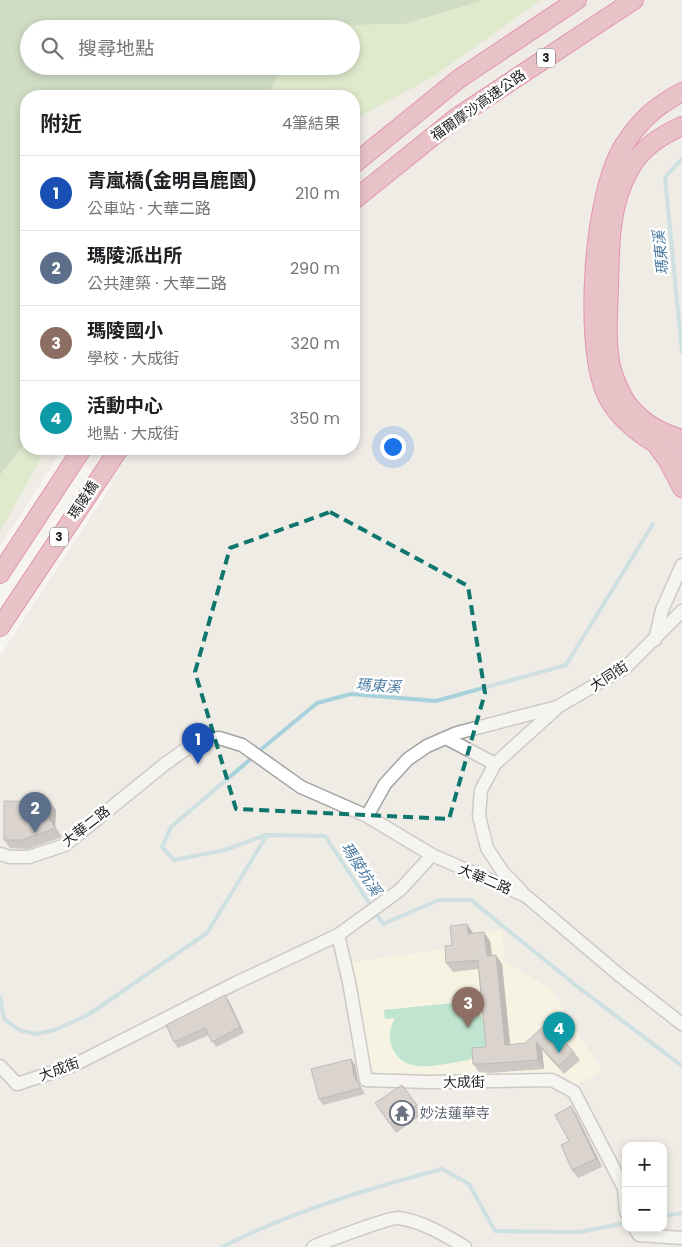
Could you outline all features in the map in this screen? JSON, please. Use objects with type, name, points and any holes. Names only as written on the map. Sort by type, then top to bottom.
[{"type":"highway","name":"3","points":[[360,159],[435,97],[577,0]]},
{"type":"highway","name":"福爾摩沙高速公路","points":[[360,195],[457,116],[634,0]]},
{"type":"highway","points":[[682,92],[656,106],[623,146],[607,186],[598,226],[594,312],[596,358],[604,390],[627,424],[682,458]]},
{"type":"highway","points":[[682,126],[652,143],[630,168],[618,192],[611,228],[608,305],[609,352],[612,369],[626,402],[638,416],[658,431],[682,439]]},
{"type":"highway","points":[[653,441],[668,461],[682,488]]},
{"type":"highway","name":"3","points":[[0,574],[78,455]]},
{"type":"highway","name":"瑪陵橋","points":[[0,627],[114,455]]},
{"type":"street","points":[[654,641],[662,610],[682,565]]},
{"type":"street","name":"大同街","points":[[559,706],[626,667],[682,611]]},
{"type":"street","points":[[367,816],[385,784],[408,759],[427,746],[446,738],[559,706]]},
{"type":"street","points":[[526,896],[502,871],[487,848],[478,816],[481,790],[495,764],[559,706]]},
{"type":"street","name":"大華二路","points":[[0,854],[10,857],[29,857],[65,845],[165,764],[196,742],[219,738],[242,745],[267,765],[301,787],[367,816],[432,855],[526,896],[618,974],[682,1024]]},
{"type":"street","points":[[446,738],[495,764]]},
{"type":"street","name":"大成街","points":[[0,1066],[16,1084],[72,1066],[236,983],[338,935],[400,890],[432,855]]},
{"type":"street","name":"大成街","points":[[338,935],[349,982],[366,1080],[428,1082],[552,1080],[574,1092],[623,1187]]},
{"type":"street","points":[[313,1247],[396,1218],[418,1223],[444,1234],[465,1247]]},
{"type":"street","points":[[637,1232],[639,1235],[682,1238]]},
{"type":"highlighted area","points":[[330,512],[468,586],[485,693],[449,819],[236,809],[195,672],[230,548]]},
{"type":"shaded area","points":[[502,930],[505,962],[551,989],[602,1071],[578,1085],[560,1074],[483,1080],[482,1075],[377,1078],[367,1067],[352,962],[452,948],[451,934]]},
{"type":"green space","points":[[0,0],[485,0],[404,24],[360,25],[360,20],[20,20],[20,75],[278,75],[271,90],[20,90],[20,450],[0,475]]},
{"type":"green space","points":[[485,0],[541,0],[434,76],[360,117],[360,90],[271,90],[278,75],[360,75],[360,25],[404,24]]},
{"type":"green space","points":[[20,450],[20,455],[43,455],[0,532],[0,475]]},
{"type":"green space","points":[[482,1000],[483,1006],[474,1008],[484,1020],[486,1043],[483,1049],[469,1060],[415,1066],[406,1063],[398,1057],[392,1047],[390,1032],[395,1018],[385,1019],[384,1010]]},
{"type":"pier","points":[[59,455],[70,455],[113,483],[0,656],[0,546]]},
{"type":"building","points":[[4,801],[50,802],[49,819],[56,828],[22,840],[4,840]]},
{"type":"building","points":[[467,924],[468,934],[484,932],[487,956],[496,955],[505,1045],[525,1043],[547,1023],[574,1052],[558,1066],[536,1041],[538,1060],[473,1064],[472,1048],[486,1047],[478,960],[446,963],[445,946],[452,945],[450,926]]},
{"type":"building","points":[[225,995],[240,1027],[212,1042],[205,1028],[174,1042],[166,1025]]},
{"type":"building","points":[[351,1059],[354,1076],[361,1088],[319,1099],[311,1069]]},
{"type":"building","points":[[402,1085],[417,1105],[390,1124],[375,1103]]},
{"type":"building","points":[[571,1106],[596,1159],[572,1170],[561,1145],[569,1141],[555,1115]]},
{"type":"waterway","name":"瑪東溪","points":[[682,159],[665,177],[682,352]]},
{"type":"waterway","name":"瑪東溪","points":[[258,752],[317,703],[351,694],[436,701],[566,665],[653,524]]},
{"type":"waterway","name":"瑪東溪","points":[[253,757],[171,827],[162,847],[174,860],[225,850],[266,835]]},
{"type":"waterway","name":"瑪陵坑溪","points":[[0,997],[4,1019],[19,1030],[36,1034],[55,1030],[88,1015],[207,933],[267,835],[325,836],[383,924],[439,900],[471,900],[578,987],[682,1066]]},
{"type":"waterway","points":[[222,1247],[248,1234],[330,1202],[442,1169],[469,1184],[495,1231],[579,1232],[621,1224]]},
{"type":"waterway","points":[[667,1215],[682,1213]]},
{"type":"place","name":"青嵐橋(金明昌鹿園)","points":[[198,764]]},
{"type":"place","name":"瑪陵派出所","points":[[35,833]]},
{"type":"place","name":"瑪陵國小","points":[[468,1028]]},
{"type":"place","name":"活動中心","points":[[559,1053]]},
{"type":"place","name":"妙法蓮華寺","points":[[402,1113]]}]
